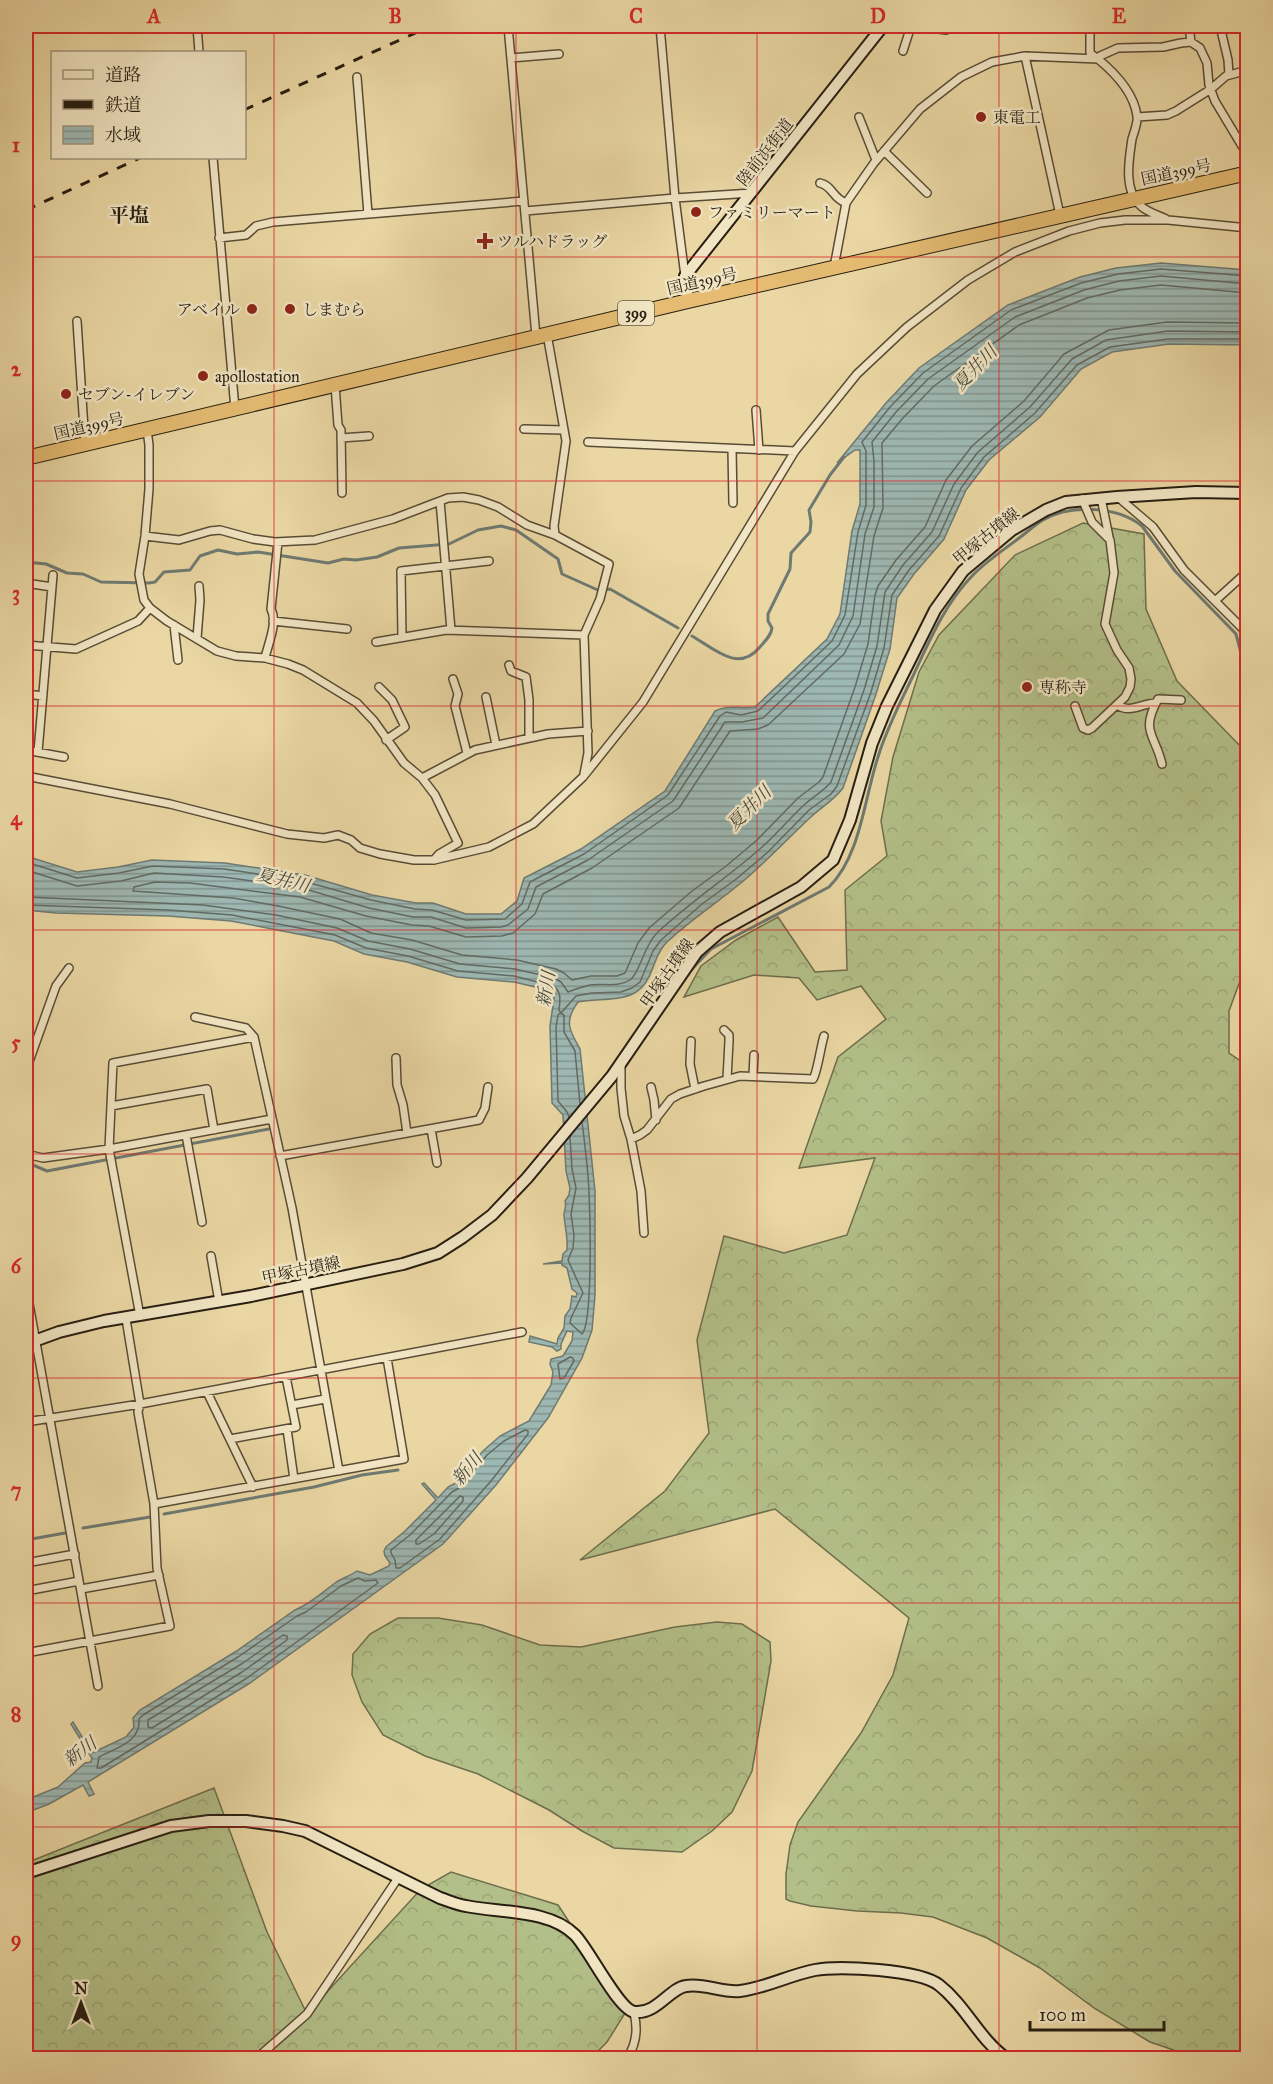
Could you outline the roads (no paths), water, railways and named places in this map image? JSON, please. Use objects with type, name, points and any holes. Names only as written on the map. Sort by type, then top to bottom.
[{"type":"highway","name":"国道399号","points":[[26,458],[542,335],[1248,173]]},
{"type":"main road","name":"陸前浜街道","points":[[685,276],[883,26]]},
{"type":"main road","points":[[685,276],[688,301]]},
{"type":"main road","name":"甲塚古墳線","points":[[30,1342],[104,1322],[219,1302],[403,1264],[438,1253],[463,1237],[492,1215],[527,1178],[612,1076],[669,996],[683,970],[707,942],[720,932],[801,886],[833,860],[850,820],[872,743],[887,706],[935,610],[963,571],[1021,525],[1046,510],[1066,502],[1084,503],[1117,497],[1196,492],[1248,493]]},
{"type":"main road","points":[[26,1874],[171,1826],[209,1821],[237,1821],[283,1826],[305,1831],[440,1898],[464,1906],[528,1914],[565,1928],[574,1935],[590,1955],[619,2001],[627,2010],[634,2013],[646,2011],[684,1986],[698,1985],[737,1991],[752,1989],[829,1967],[889,1971],[919,1976],[938,1983],[969,2015],[987,2043],[1006,2058]]},
{"type":"street","points":[[197,26],[199,51]]},
{"type":"street","points":[[508,26],[525,211],[542,335],[566,441],[554,526],[555,535]]},
{"type":"street","points":[[660,26],[675,198],[685,276]]},
{"type":"street","points":[[903,51],[911,26]]},
{"type":"street","points":[[916,26],[946,30],[947,26]]},
{"type":"street","points":[[1090,26],[1090,53],[1118,76],[1137,117],[1132,140],[1130,169],[1130,188],[1134,198],[1141,207],[1168,220]]},
{"type":"street","points":[[1189,26],[1191,42]]},
{"type":"street","points":[[1220,26],[1230,75]]},
{"type":"street","points":[[837,269],[836,262],[846,203],[876,160],[920,109],[961,77],[992,62],[1025,56],[1098,59],[1118,48],[1163,47],[1191,42],[1200,48],[1204,55],[1211,89],[1220,110],[1248,156]]},
{"type":"street","points":[[511,58],[559,54]]},
{"type":"street","points":[[1025,56],[1060,215]]},
{"type":"street","points":[[1137,117],[1167,115],[1230,75],[1248,70]]},
{"type":"street","points":[[357,77],[368,214]]},
{"type":"street","points":[[859,117],[876,160]]},
{"type":"street","points":[[884,151],[927,193]]},
{"type":"street","points":[[213,159],[235,409]]},
{"type":"street","points":[[820,183],[828,186],[837,200],[846,203]]},
{"type":"street","points":[[525,211],[752,193]]},
{"type":"street","points":[[219,238],[246,235],[256,226],[263,224],[524,201]]},
{"type":"street","points":[[26,776],[170,804],[287,834],[324,838],[338,835],[351,840],[360,848],[414,860],[434,860],[489,847],[510,838],[533,824],[583,777],[643,702],[795,450],[857,374],[907,327],[968,280],[1015,252],[1069,231],[1100,223],[1125,220],[1168,220],[1248,228]]},
{"type":"street","points":[[78,321],[86,444]]},
{"type":"street","points":[[334,385],[341,438],[342,493]]},
{"type":"street","points":[[756,410],[759,450]]},
{"type":"street","points":[[524,429],[564,430]]},
{"type":"street","points":[[147,430],[149,489],[139,578],[144,600],[150,608],[174,625],[217,651],[236,656],[265,658],[303,670],[357,703],[411,771],[422,778],[435,795],[458,843],[439,854],[434,860]]},
{"type":"street","points":[[341,438],[369,436]]},
{"type":"street","points":[[588,442],[795,450]]},
{"type":"street","points":[[732,448],[733,503]]},
{"type":"street","points":[[145,536],[179,540],[220,530],[253,539],[278,542],[315,540],[393,519],[440,501],[463,497],[498,507],[527,525],[555,535],[609,564],[603,593],[584,635],[588,753],[583,777]]},
{"type":"street","points":[[1117,497],[1146,519],[1184,570],[1243,629],[1248,642]]},
{"type":"street","points":[[440,501],[451,630]]},
{"type":"street","points":[[1075,706],[1083,728],[1088,730],[1099,723],[1128,692],[1131,679],[1129,668],[1117,650],[1105,624],[1114,573],[1102,501]]},
{"type":"street","points":[[1084,503],[1092,522],[1109,537]]},
{"type":"street","points":[[265,658],[273,621],[271,609],[278,542]]},
{"type":"street","points":[[402,637],[401,571],[489,561]]},
{"type":"street","points":[[1216,600],[1248,571]]},
{"type":"street","points":[[38,752],[53,575]]},
{"type":"street","points":[[26,584],[52,587]]},
{"type":"street","points":[[197,638],[199,586]]},
{"type":"street","points":[[26,645],[76,650],[138,621],[150,608]]},
{"type":"street","points":[[273,621],[347,629]]},
{"type":"street","points":[[174,625],[178,660]]},
{"type":"street","points":[[376,642],[451,630],[584,635]]},
{"type":"street","points":[[509,665],[514,673],[526,677],[529,700],[529,737]]},
{"type":"street","points":[[453,679],[458,694],[455,706],[467,753]]},
{"type":"street","points":[[379,687],[392,700],[405,727],[386,740]]},
{"type":"street","points":[[26,693],[43,696]]},
{"type":"street","points":[[486,696],[496,745]]},
{"type":"street","points":[[1162,764],[1151,737],[1148,722],[1158,699],[1180,700]]},
{"type":"street","points":[[1117,705],[1122,709],[1128,709],[1156,703]]},
{"type":"street","points":[[422,778],[467,753],[529,737],[588,731]]},
{"type":"street","points":[[26,750],[64,757]]},
{"type":"street","points":[[26,1070],[56,987],[69,968]]},
{"type":"street","points":[[195,1017],[246,1028],[254,1036],[280,1156],[339,1471]]},
{"type":"street","points":[[724,1030],[729,1035],[728,1079]]},
{"type":"street","points":[[140,1316],[109,1149],[113,1063],[254,1036]]},
{"type":"street","points":[[631,1139],[640,1135],[656,1121],[671,1099],[695,1089],[728,1079],[753,1076],[813,1079],[816,1075],[824,1036]]},
{"type":"street","points":[[691,1041],[690,1064],[695,1089]]},
{"type":"street","points":[[753,1076],[754,1055]]},
{"type":"street","points":[[396,1058],[397,1085],[407,1133]]},
{"type":"street","points":[[621,1064],[624,1116],[641,1191],[644,1233]]},
{"type":"street","points":[[280,1156],[479,1120],[485,1108],[488,1087]]},
{"type":"street","points":[[651,1087],[656,1107],[656,1121]]},
{"type":"street","points":[[111,1106],[207,1089],[214,1130]]},
{"type":"street","points":[[26,1154],[43,1158],[109,1149],[272,1119]]},
{"type":"street","points":[[431,1129],[437,1163]]},
{"type":"street","points":[[186,1135],[202,1222]]},
{"type":"street","points":[[210,1256],[219,1302]]},
{"type":"street","points":[[26,1287],[30,1342],[50,1418],[98,1686]]},
{"type":"street","points":[[26,1653],[170,1626],[159,1575],[154,1504],[138,1412],[140,1404],[126,1319]]},
{"type":"street","points":[[26,1422],[207,1392],[522,1332]]},
{"type":"street","points":[[154,1504],[405,1459],[387,1358]]},
{"type":"street","points":[[230,1439],[296,1427],[286,1377]]},
{"type":"street","points":[[207,1392],[253,1486]]},
{"type":"street","points":[[292,1405],[325,1399]]},
{"type":"street","points":[[286,1429],[294,1479]]},
{"type":"street","points":[[26,1563],[75,1554]]},
{"type":"street","points":[[26,1591],[159,1575]]},
{"type":"street","points":[[257,2058],[307,2014],[398,1878]]},
{"type":"street","points":[[627,2058],[633,2049],[637,2024],[634,2013]]},
{"type":"water","points":[[1161,263],[1247,270],[1247,345],[1169,344],[1112,352],[1081,369],[1040,417],[989,460],[966,490],[944,539],[897,598],[890,649],[843,788],[733,890],[667,942],[658,954],[646,982],[636,992],[616,999],[578,1002],[574,1009],[570,1026],[580,1049],[595,1191],[595,1295],[592,1330],[582,1358],[548,1418],[496,1485],[443,1544],[250,1683],[88,1782],[94,1794],[89,1796],[83,1785],[49,1804],[26,1813],[26,1800],[58,1787],[85,1763],[91,1762],[92,1758],[71,1724],[73,1722],[92,1753],[126,1737],[134,1727],[133,1718],[140,1710],[235,1652],[338,1581],[357,1571],[370,1575],[389,1566],[390,1563],[384,1551],[386,1547],[436,1500],[422,1484],[424,1483],[438,1498],[448,1487],[456,1483],[483,1451],[500,1436],[529,1421],[551,1385],[553,1372],[551,1359],[563,1356],[572,1341],[573,1332],[567,1331],[561,1349],[557,1351],[552,1347],[529,1342],[530,1336],[557,1344],[564,1328],[565,1316],[570,1309],[572,1296],[576,1297],[577,1293],[572,1289],[567,1268],[562,1263],[543,1264],[562,1261],[563,1254],[567,1250],[564,1215],[565,1201],[570,1188],[566,1171],[563,1115],[552,1103],[550,1026],[554,998],[552,991],[514,982],[457,977],[407,962],[364,954],[334,941],[231,921],[26,910],[26,856],[77,872],[152,860],[225,863],[305,875],[372,895],[416,903],[433,903],[466,914],[501,914],[517,901],[524,878],[581,849],[665,791],[715,711],[729,707],[755,707],[827,639],[840,614],[852,531],[860,504],[860,450],[855,450],[837,463],[886,403],[919,368],[1008,305],[1080,277],[1116,268]]},
{"type":"waterway","points":[[692,636],[717,652],[734,658],[751,655],[765,641],[772,628],[768,621],[768,614],[790,569],[791,553],[810,532],[809,510],[844,457]]},
{"type":"waterway","points":[[692,969],[711,949],[829,887],[840,874],[855,843],[885,737],[938,624],[953,599],[978,570],[1043,520],[1067,511],[1094,510],[1120,514],[1142,526],[1175,571],[1236,634],[1248,680]]},
{"type":"waterway","points":[[26,562],[46,564],[67,573],[83,574],[101,582],[149,583],[155,582],[164,572],[190,570],[200,556],[218,550],[237,554],[258,552],[328,563],[344,559],[377,557],[399,548],[449,544],[478,530],[501,526],[516,530],[558,559],[562,574],[600,591],[610,589],[678,628]]},
{"type":"waterway","points":[[26,1162],[47,1171],[269,1129]]},
{"type":"waterway","points":[[164,1514],[398,1470]]},
{"type":"waterway","points":[[83,1528],[150,1517]]},
{"type":"waterway","points":[[26,1540],[65,1533]]},
{"type":"railway","points":[[246,109],[431,26]]},
{"type":"railway","points":[[26,210],[138,159]]},
{"type":"place","name":"東電工","points":[[981,117]]},
{"type":"place","name":"ファミリーマート","points":[[696,212]]},
{"type":"place","name":"ツルハドラッグ","points":[[485,241]]},
{"type":"place","name":"アベイル","points":[[252,309]]},
{"type":"place","name":"しまむら","points":[[290,309]]},
{"type":"place","name":"apollostation","points":[[203,376]]},
{"type":"place","name":"セブン-イレブン","points":[[66,394]]},
{"type":"place","name":"専称寺","points":[[1027,687]]},
{"type":"district","name":"平塩","points":[[129,215]]},
{"type":"water label","name":"夏井川","points":[[975,368]]},
{"type":"water label","name":"夏井川","points":[[749,808]]},
{"type":"water label","name":"夏井川","points":[[283,880]]},
{"type":"water label","name":"新川","points":[[546,989]]},
{"type":"water label","name":"新川","points":[[467,1469]]},
{"type":"water label","name":"新川","points":[[80,1752]]}]
